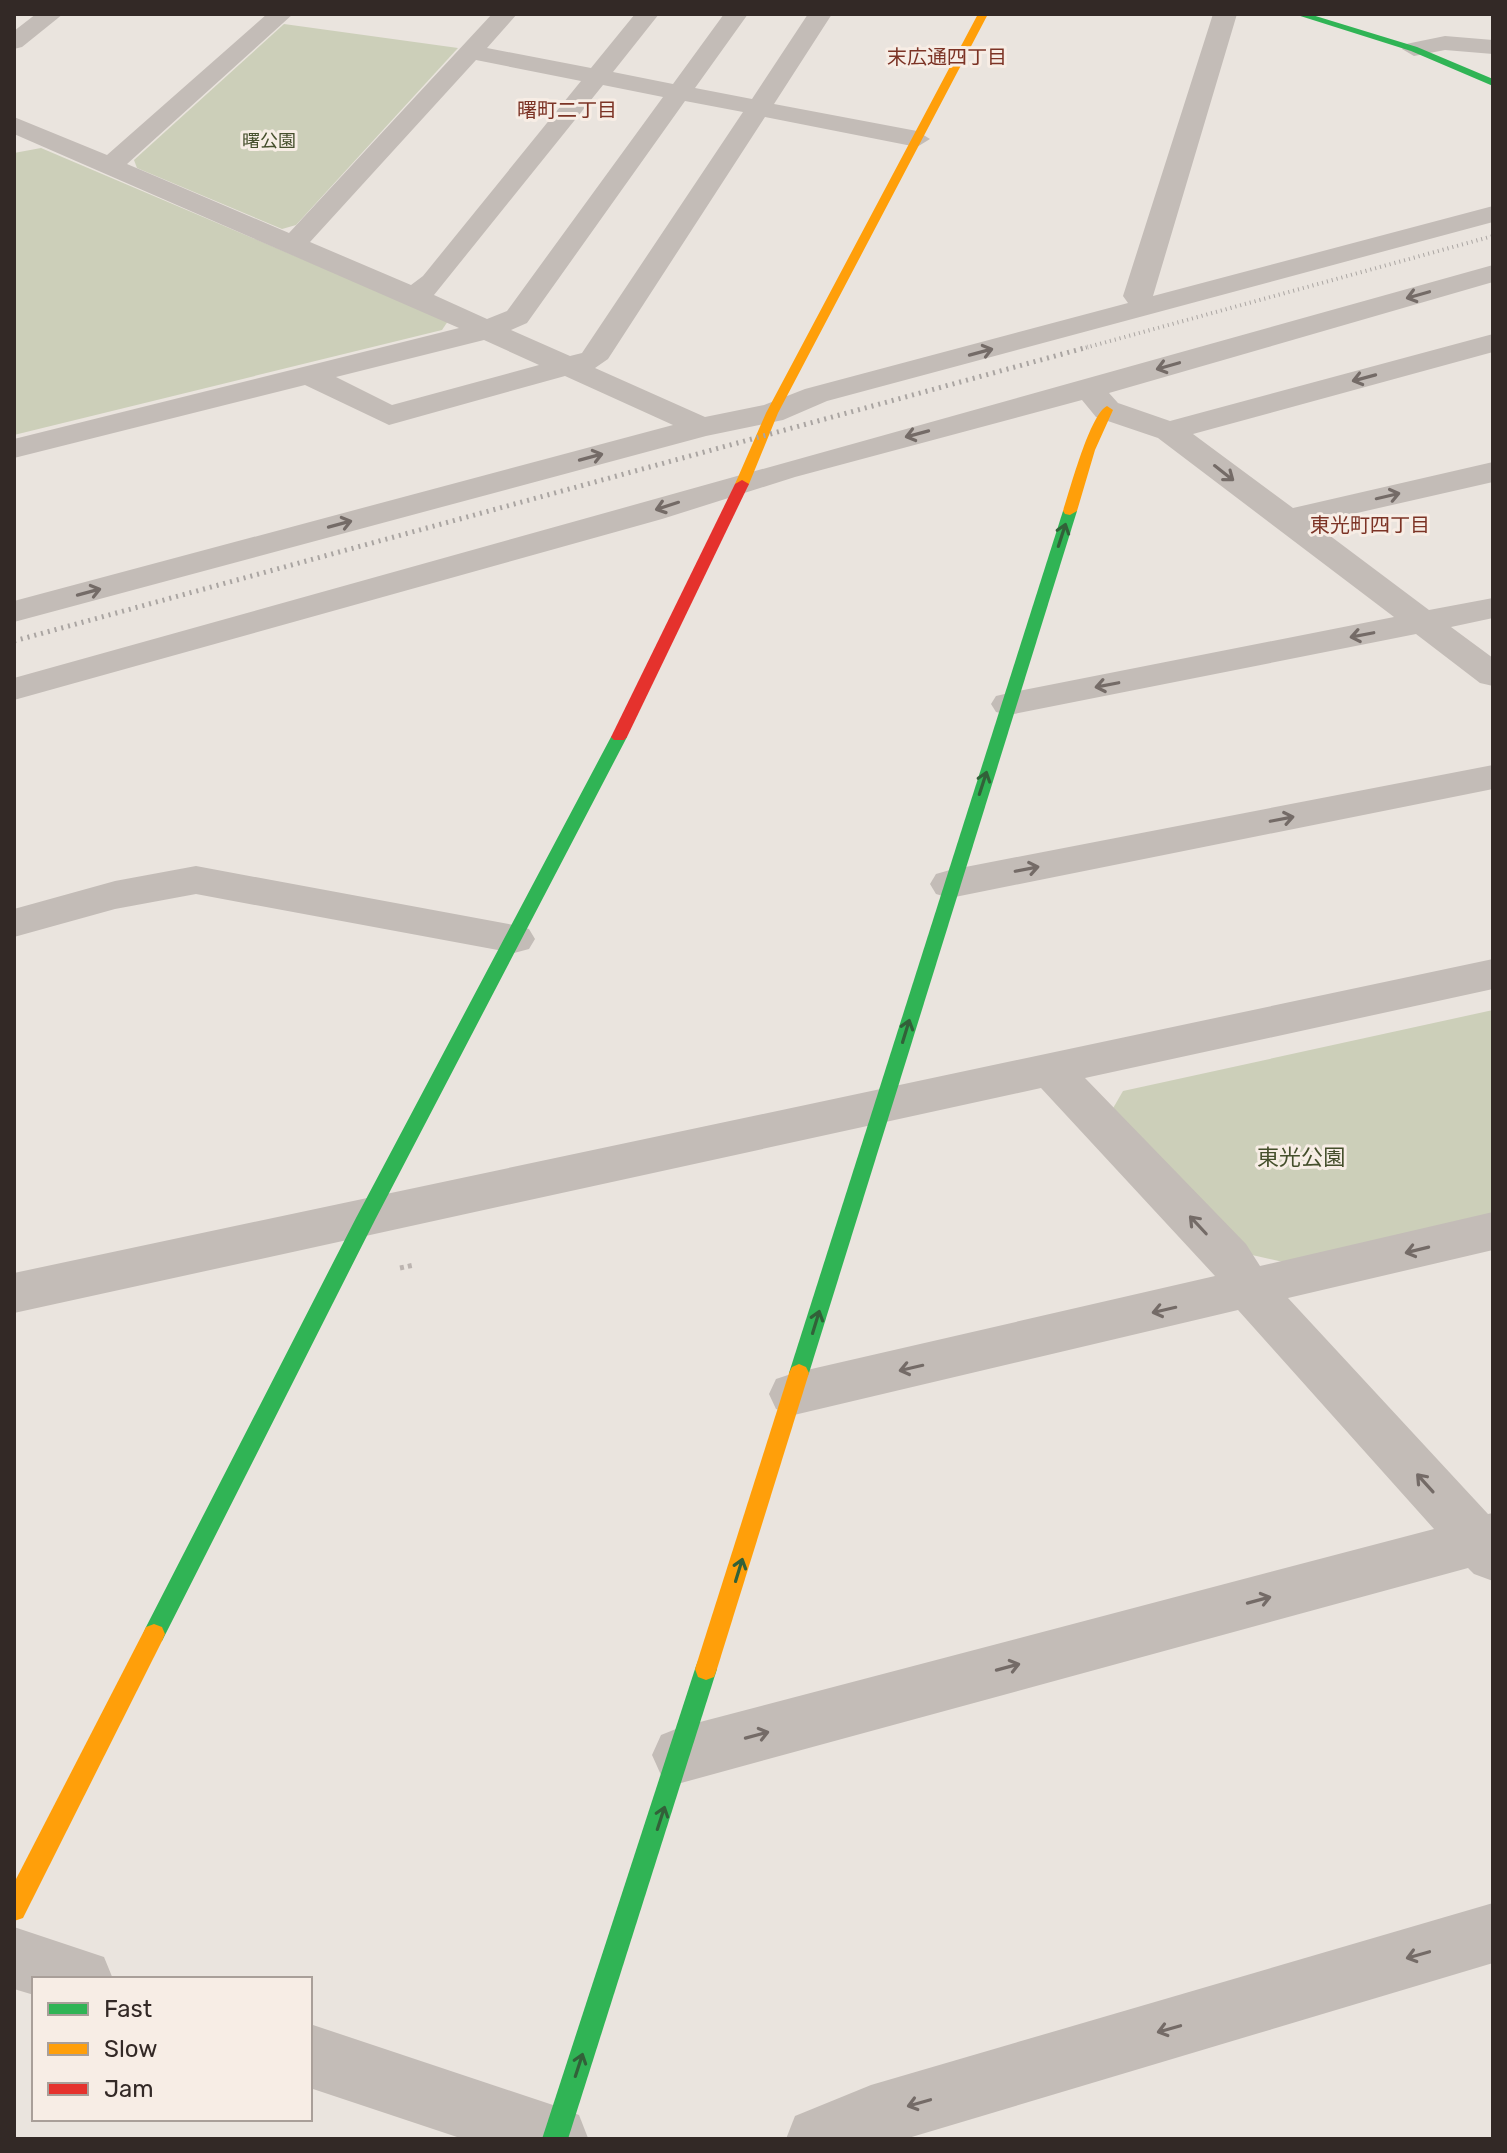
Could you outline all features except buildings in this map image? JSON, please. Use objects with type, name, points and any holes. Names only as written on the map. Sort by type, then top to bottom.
[{"type":"street","points":[[14,42],[51,14]]},
{"type":"street","points":[[110,166],[281,14]]},
{"type":"street","points":[[293,245],[505,14]]},
{"type":"street","points":[[414,297],[433,282],[647,14]]},
{"type":"street","points":[[14,449],[487,330],[517,317],[736,14]]},
{"type":"street","points":[[311,376],[389,416],[593,359],[820,14]]},
{"type":"street","points":[[14,1909],[366,1218],[600,774],[744,482],[772,413],[983,14]]},
{"type":"street","points":[[1148,307],[1137,296],[1225,14]]},
{"type":"street","points":[[1299,14],[1414,49],[1493,83]]},
{"type":"street","points":[[1414,49],[1445,43],[1493,47]]},
{"type":"street","points":[[471,52],[917,139]]},
{"type":"street","points":[[14,125],[414,297],[702,427]]},
{"type":"street","points":[[14,612],[702,427],[772,413],[816,395],[1493,214]]},
{"type":"street","points":[[14,689],[650,512],[744,482],[1098,399],[1493,273]]},
{"type":"street","points":[[1169,431],[1493,343]]},
{"type":"street","points":[[1098,399],[1169,431],[1493,675]]},
{"type":"street","points":[[312,2057],[556,2139],[681,1755],[950,884],[1089,450],[1098,399]]},
{"type":"street","points":[[1285,520],[1493,472]]},
{"type":"street","points":[[1009,704],[1493,608]]},
{"type":"street","points":[[950,884],[1493,777]]},
{"type":"street","points":[[14,923],[115,895],[196,880],[514,939]]},
{"type":"street","points":[[14,1293],[1493,974]]},
{"type":"street","points":[[681,1755],[1488,1545],[1250,1290],[1229,1258],[1052,1071]]},
{"type":"street","points":[[794,1394],[1493,1231]]},
{"type":"street","points":[[818,2139],[871,2117],[1493,1933]]},
{"type":"street","points":[[14,1958],[76,1977]]},
{"type":"green space","name":"曙公園","points":[[284,24],[458,48],[296,225],[282,229],[137,168],[134,160]]},
{"type":"green space","points":[[41,148],[448,321],[442,330],[14,435],[14,153]]},
{"type":"green space","name":"東光公園","points":[[1493,1010],[1493,1216],[1292,1264],[1252,1255],[1112,1110],[1123,1091]]},
{"type":"railway","points":[[1081,349],[1493,236]]},
{"type":"railway","points":[[14,641],[1088,347]]},
{"type":"traffic: fast","points":[[1299,14],[1414,49],[1493,83]]},
{"type":"traffic: fast","points":[[799,1373],[1070,511]]},
{"type":"traffic: fast","points":[[154,1634],[366,1218],[619,737]]},
{"type":"traffic: fast","points":[[555,2139],[706,1669]]},
{"type":"traffic: slow","points":[[742,484],[772,413],[983,14]]},
{"type":"traffic: slow","points":[[1070,511],[1089,450],[1107,410]]},
{"type":"traffic: slow","points":[[706,1669],[799,1373]]},
{"type":"traffic: slow","points":[[14,1909],[154,1634]]},
{"type":"traffic: jam","points":[[619,737],[742,484]]},
{"type":"district","name":"末広通四丁目","points":[[947,57]]},
{"type":"district","name":"曙町二丁目","points":[[567,110]]},
{"type":"district","name":"東光町四丁目","points":[[1370,525]]}]
